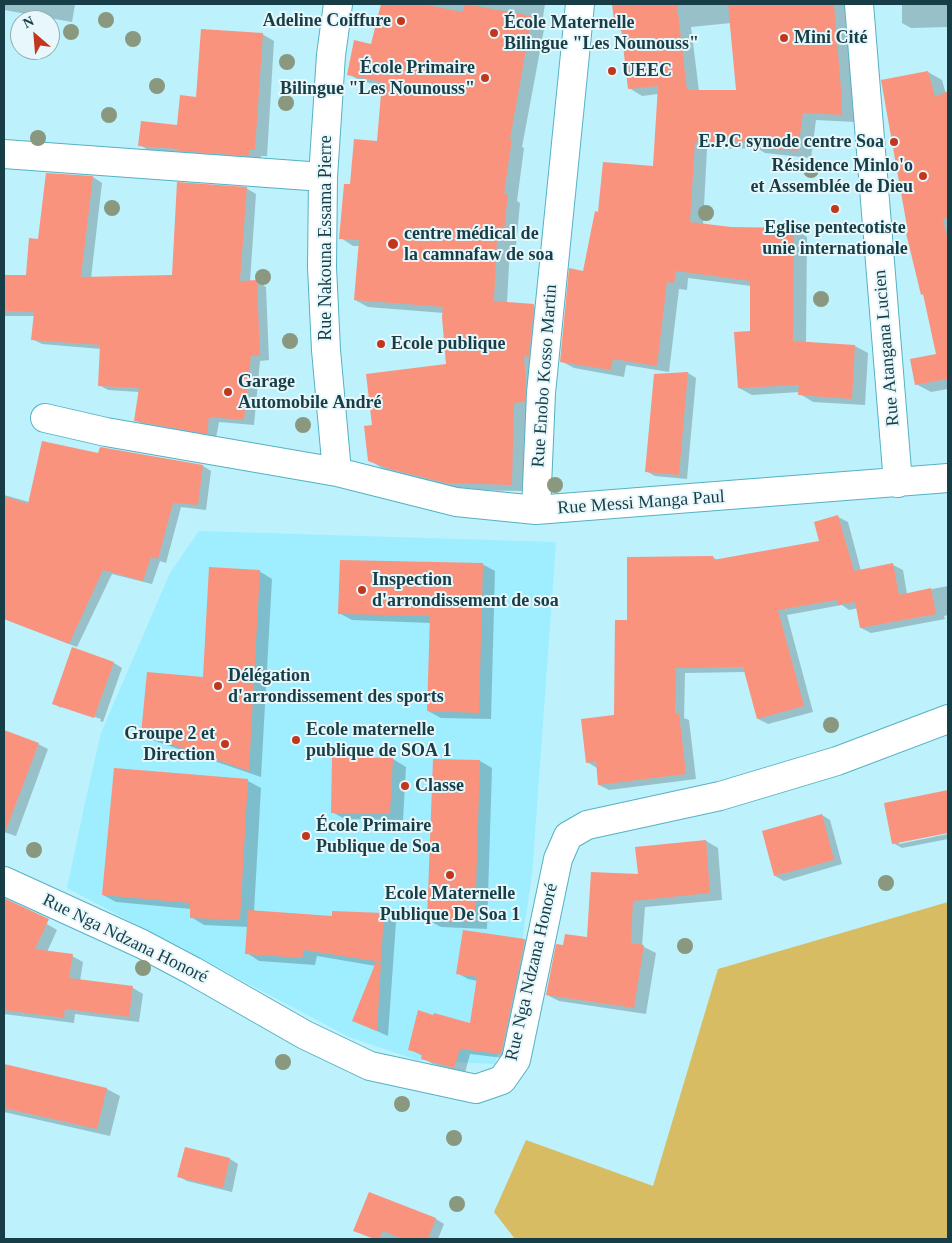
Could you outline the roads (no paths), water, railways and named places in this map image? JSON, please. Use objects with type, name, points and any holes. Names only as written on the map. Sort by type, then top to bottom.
[{"type":"street","name":"Rue Nakouna Essama Pierre","points":[[337,472],[326,350],[322,267],[323,177],[331,55],[338,4]]},
{"type":"street","name":"Rue Enobo Kosso Martin","points":[[536,510],[540,393],[580,4]]},
{"type":"street","name":"Rue Atangana Lucien","points":[[859,4],[898,483]]},
{"type":"street","points":[[4,154],[323,177]]},
{"type":"street","name":"Rue Messi Manga Paul","points":[[45,418],[106,432],[337,472],[456,502],[536,510],[948,478]]},
{"type":"street","name":"Rue Nga Ndzana Honoré","points":[[4,881],[142,944],[193,970],[305,1035],[370,1066],[476,1089],[502,1080],[516,1060],[558,859],[568,836],[587,825],[720,796],[828,764],[948,719]]},
{"type":"place","name":"Adeline Coiffure","points":[[401,21]]},
{"type":"place","name":"École Maternelle Bilingue \"Les Nounouss\"","points":[[494,33]]},
{"type":"place","name":"Mini Cité","points":[[784,38]]},
{"type":"place","name":"UEEC","points":[[612,71]]},
{"type":"place","name":"École Primaire Bilingue \"Les Nounouss\"","points":[[485,78]]},
{"type":"place","name":"E.P.C synode centre Soa","points":[[894,142]]},
{"type":"place","name":"Résidence Minlo'o et Assemblée de Dieu","points":[[923,176]]},
{"type":"place","name":"Eglise pentecotiste unie internationale","points":[[835,209]]},
{"type":"place","name":"centre médical de la camnafaw de soa","points":[[393,244]]},
{"type":"place","name":"Ecole publique","points":[[381,344]]},
{"type":"place","name":"Garage Automobile André","points":[[228,392]]},
{"type":"place","name":"Inspection d'arrondissement de soa","points":[[362,590]]},
{"type":"place","name":"Délégation d'arrondissement des sports","points":[[218,686]]},
{"type":"place","name":"Ecole maternelle publique de SOA 1","points":[[296,740]]},
{"type":"place","name":"Groupe 2 et Direction","points":[[225,744]]},
{"type":"place","name":"Classe","points":[[405,786]]},
{"type":"place","name":"École Primaire Publique de Soa","points":[[306,836]]},
{"type":"place","name":"Ecole Maternelle Publique De Soa 1","points":[[450,875]]}]
